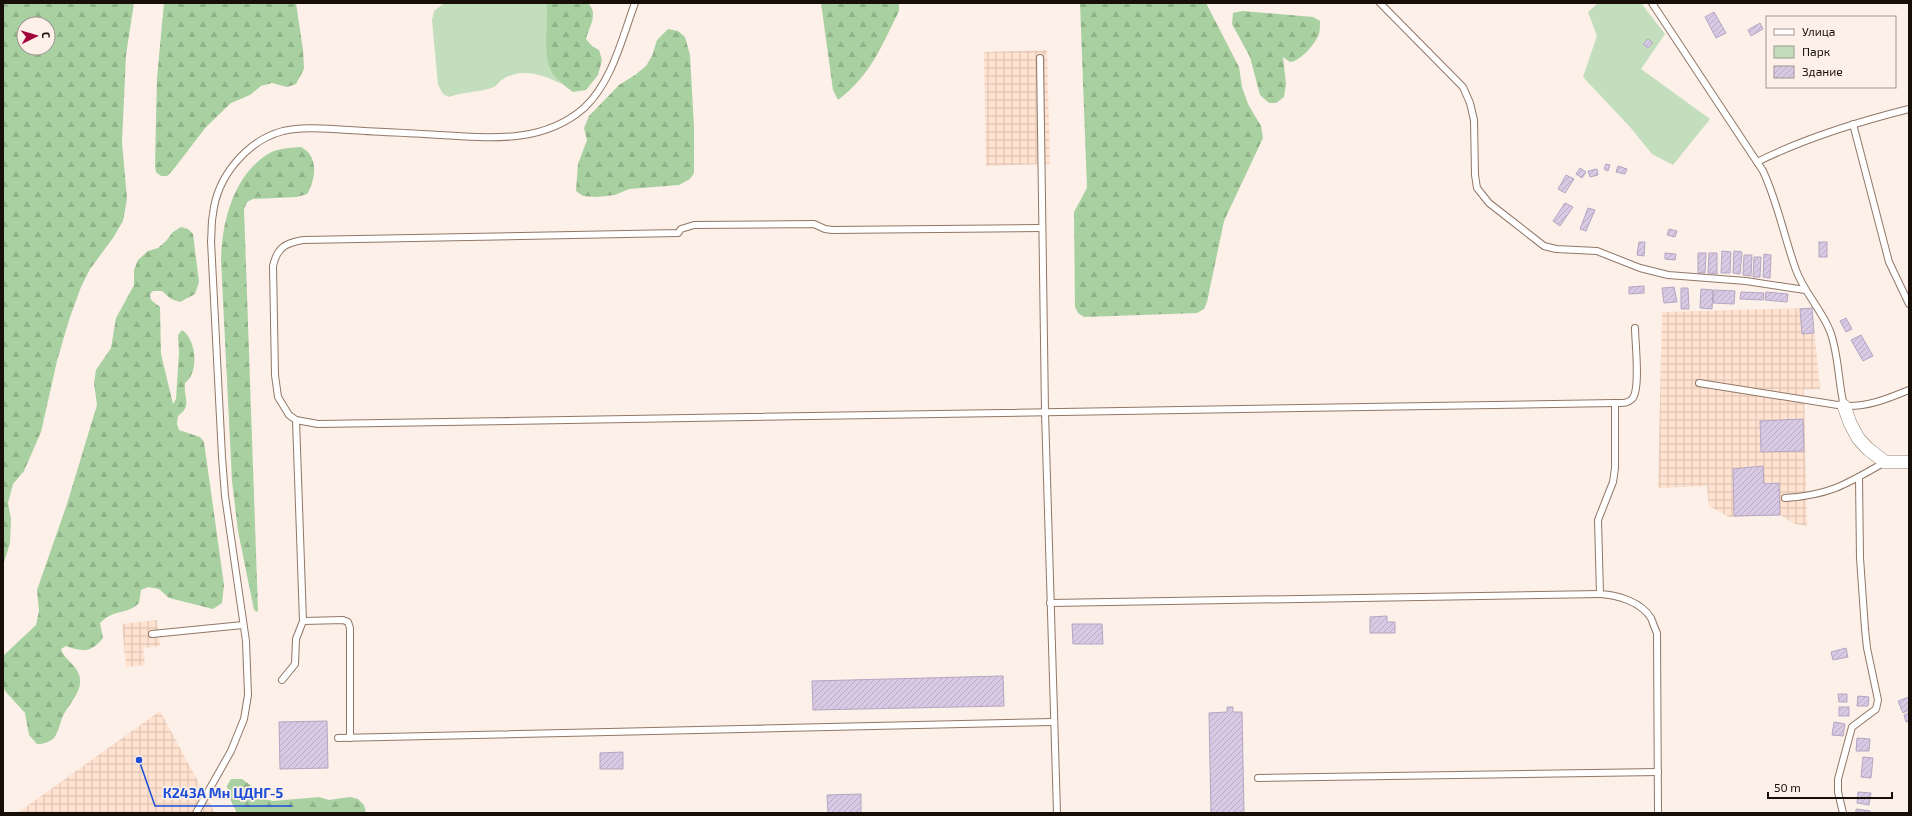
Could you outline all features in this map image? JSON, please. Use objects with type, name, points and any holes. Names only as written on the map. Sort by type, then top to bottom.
[{"type":"street","points":[[1844,406],[1850,423],[1858,438],[1868,449],[1885,462],[1909,462]]},
{"type":"lane","points":[[196,813],[231,751],[244,719],[248,695],[248,674],[243,624],[225,496],[212,241],[214,207],[217,195],[227,174],[252,146],[283,131],[304,128],[493,138],[526,136],[546,130],[565,121],[584,108],[601,87],[613,62],[635,3]]},
{"type":"lane","points":[[1380,3],[1463,87],[1470,103],[1474,120],[1475,175],[1477,188],[1489,203],[1544,246],[1556,249],[1597,251],[1640,268],[1668,276],[1746,281],[1805,290]]},
{"type":"lane","points":[[1652,3],[1757,162],[1773,192],[1792,257],[1805,290],[1824,319],[1834,342],[1844,406]]},
{"type":"lane","points":[[1040,58],[1045,412],[1053,722],[1057,813]]},
{"type":"lane","points":[[1757,162],[1779,151],[1853,124],[1909,109]]},
{"type":"lane","points":[[1853,124],[1889,262],[1909,304]]},
{"type":"lane","points":[[1042,228],[832,230],[825,229],[814,224],[694,225],[682,229],[678,233],[303,240],[293,242],[279,250],[273,266],[275,375],[278,397],[288,415],[296,420],[318,424],[1615,404],[1627,403],[1634,398],[1637,388],[1635,328]]},
{"type":"lane","points":[[1699,383],[1844,406],[1874,404],[1909,390]]},
{"type":"lane","points":[[1600,594],[1598,520],[1612,482],[1615,468],[1615,404]]},
{"type":"lane","points":[[282,680],[295,664],[297,632],[303,621],[296,420]]},
{"type":"lane","points":[[1785,498],[1828,492],[1885,462]]},
{"type":"lane","points":[[1843,813],[1838,792],[1838,780],[1852,727],[1876,709],[1878,700],[1867,648],[1865,629],[1860,558],[1859,477]]},
{"type":"lane","points":[[1050,603],[1611,594],[1641,607],[1651,618],[1657,633],[1658,813]]},
{"type":"lane","points":[[303,621],[343,620],[348,622],[350,628],[350,738]]},
{"type":"lane","points":[[152,634],[243,624]]},
{"type":"lane","points":[[338,738],[1053,722]]},
{"type":"lane","points":[[1258,778],[1658,772]]},
{"type":"shaded area","points":[[1047,50],[1050,164],[986,166],[984,52]]},
{"type":"shaded area","points":[[1812,308],[1820,389],[1804,390],[1807,526],[1795,524],[1780,515],[1729,517],[1709,506],[1707,486],[1658,488],[1662,312]]},
{"type":"shaded area","points":[[157,620],[160,646],[143,648],[145,665],[126,667],[122,624]]},
{"type":"shaded area","points":[[160,711],[215,813],[18,813],[23,809]]},
{"type":"green space","points":[[3,3],[134,3],[126,55],[122,142],[127,199],[123,221],[113,238],[90,269],[81,287],[69,320],[57,361],[41,432],[24,471],[13,484],[8,503],[11,519],[10,543],[3,566]]},
{"type":"green space","points":[[164,3],[296,3],[303,50],[304,69],[296,84],[287,87],[272,83],[261,86],[250,95],[231,103],[206,127],[173,170],[167,176],[161,176],[156,172],[155,166],[157,78]]},
{"type":"green space","points":[[444,3],[546,3],[549,63],[553,73],[562,84],[541,75],[518,73],[503,79],[494,87],[489,89],[449,97],[443,94],[438,85],[432,20],[434,11]]},
{"type":"green space","points":[[546,3],[588,3],[591,7],[593,16],[586,39],[592,46],[599,50],[602,60],[598,75],[586,90],[573,92],[557,78],[550,68],[546,45]]},
{"type":"green space","points":[[821,3],[899,3],[899,11],[874,60],[859,81],[838,100],[833,90]]},
{"type":"green space","points":[[1080,3],[1206,3],[1239,67],[1242,87],[1248,104],[1261,126],[1263,138],[1224,221],[1207,302],[1204,309],[1197,313],[1084,317],[1078,313],[1075,307],[1074,212],[1087,188]]},
{"type":"green space","points":[[1598,3],[1641,3],[1665,34],[1641,69],[1710,119],[1673,165],[1652,154],[1630,127],[1583,77],[1597,36],[1588,12]]},
{"type":"green space","points":[[1242,11],[1313,17],[1320,21],[1319,34],[1307,51],[1299,59],[1290,62],[1283,57],[1286,84],[1284,97],[1276,103],[1269,103],[1260,95],[1250,57],[1232,24],[1233,13]]},
{"type":"green space","points":[[668,29],[678,31],[685,37],[690,55],[694,127],[694,173],[690,179],[679,185],[629,189],[615,195],[597,197],[583,196],[576,191],[578,164],[587,140],[584,128],[589,116],[619,85],[646,66],[652,56],[657,40]]},
{"type":"green space","points":[[301,147],[311,156],[314,168],[314,175],[307,194],[297,197],[253,199],[247,202],[244,209],[257,612],[254,610],[238,531],[232,481],[221,260],[222,245],[227,216],[232,201],[246,174],[256,163],[272,152]]},
{"type":"green space","points":[[181,227],[188,229],[193,234],[199,282],[195,294],[180,302],[171,299],[162,291],[153,291],[150,294],[151,300],[160,307],[161,354],[173,404],[176,399],[179,353],[178,335],[182,330],[191,341],[193,349],[193,372],[185,383],[186,405],[183,412],[178,416],[177,424],[179,430],[200,437],[204,442],[224,585],[222,603],[213,609],[169,598],[159,589],[148,587],[141,590],[139,603],[134,607],[129,610],[110,615],[100,623],[103,638],[91,649],[82,650],[66,646],[61,649],[79,674],[79,689],[64,713],[54,738],[42,744],[37,744],[29,735],[25,713],[5,691],[3,685],[3,656],[36,625],[39,611],[37,590],[67,504],[97,405],[94,383],[96,370],[111,348],[116,318],[134,285],[134,270],[138,260],[148,251],[158,248],[173,232]]},
{"type":"green space","points":[[231,779],[242,779],[258,791],[264,799],[273,801],[319,797],[329,800],[350,797],[358,799],[364,805],[366,813],[237,813],[230,799],[227,786]]},
{"type":"building","points":[[1714,12],[1726,33],[1716,38],[1705,17]]},
{"type":"building","points":[[1760,23],[1763,29],[1751,36],[1748,30]]},
{"type":"building","points":[[1648,39],[1653,43],[1648,48],[1643,44]]},
{"type":"building","points":[[1606,164],[1610,165],[1608,171],[1604,169]]},
{"type":"building","points":[[1618,166],[1627,169],[1625,174],[1616,172]]},
{"type":"building","points":[[1580,168],[1586,172],[1582,178],[1576,174]]},
{"type":"building","points":[[1597,169],[1598,175],[1590,177],[1588,171]]},
{"type":"building","points":[[1566,175],[1574,179],[1565,193],[1558,189]]},
{"type":"building","points":[[1565,203],[1573,207],[1560,226],[1553,221]]},
{"type":"building","points":[[1588,208],[1595,210],[1586,231],[1580,229]]},
{"type":"building","points":[[1669,229],[1677,231],[1675,237],[1667,235]]},
{"type":"building","points":[[1639,242],[1645,242],[1644,256],[1637,255]]},
{"type":"building","points":[[1819,242],[1827,242],[1827,257],[1819,257]]},
{"type":"building","points":[[1722,251],[1731,252],[1730,273],[1721,273]]},
{"type":"building","points":[[1734,251],[1742,252],[1740,274],[1733,273]]},
{"type":"building","points":[[1665,253],[1676,254],[1675,260],[1665,259]]},
{"type":"building","points":[[1698,253],[1706,253],[1705,273],[1698,273]]},
{"type":"building","points":[[1709,253],[1717,253],[1717,274],[1708,273]]},
{"type":"building","points":[[1764,254],[1771,255],[1770,278],[1763,277]]},
{"type":"building","points":[[1744,255],[1752,255],[1751,276],[1743,275]]},
{"type":"building","points":[[1754,257],[1761,257],[1760,277],[1753,277]]},
{"type":"building","points":[[1644,286],[1644,293],[1629,294],[1629,287]]},
{"type":"building","points":[[1674,287],[1677,302],[1664,303],[1662,288]]},
{"type":"building","points":[[1681,288],[1688,288],[1689,309],[1681,309]]},
{"type":"building","points":[[1701,289],[1713,290],[1712,309],[1700,308]]},
{"type":"building","points":[[1714,290],[1735,291],[1734,304],[1713,303]]},
{"type":"building","points":[[1741,292],[1764,293],[1763,300],[1740,299]]},
{"type":"building","points":[[1766,292],[1788,294],[1787,302],[1765,300]]},
{"type":"building","points":[[1812,308],[1814,333],[1802,334],[1800,309]]},
{"type":"building","points":[[1846,318],[1852,329],[1846,332],[1840,321]]},
{"type":"building","points":[[1861,335],[1873,356],[1863,361],[1851,340]]},
{"type":"building","points":[[1803,419],[1804,451],[1761,452],[1760,421]]},
{"type":"building","points":[[1763,466],[1764,484],[1779,483],[1780,515],[1734,516],[1733,469]]},
{"type":"building","points":[[1387,616],[1387,622],[1395,622],[1395,633],[1370,633],[1370,617]]},
{"type":"building","points":[[1072,624],[1102,624],[1103,644],[1073,644]]},
{"type":"building","points":[[1846,648],[1848,657],[1833,660],[1831,652]]},
{"type":"building","points":[[1003,676],[1004,706],[813,710],[812,681]]},
{"type":"building","points":[[1838,694],[1847,694],[1847,702],[1839,702]]},
{"type":"building","points":[[1858,696],[1869,697],[1868,706],[1857,706]]},
{"type":"building","points":[[1909,697],[1909,710],[1903,713],[1898,701]]},
{"type":"building","points":[[1227,707],[1233,707],[1233,712],[1242,712],[1244,813],[1211,813],[1209,713],[1227,712]]},
{"type":"building","points":[[1839,707],[1849,707],[1849,716],[1839,716]]},
{"type":"building","points":[[1908,713],[1909,721],[1906,722],[1904,715]]},
{"type":"building","points":[[327,721],[328,768],[280,769],[279,722]]},
{"type":"building","points":[[1834,722],[1845,724],[1843,736],[1832,735]]},
{"type":"building","points":[[1857,738],[1870,739],[1869,751],[1856,751]]},
{"type":"building","points":[[623,752],[623,769],[600,769],[600,753]]},
{"type":"building","points":[[1863,757],[1873,758],[1871,778],[1861,777]]},
{"type":"building","points":[[1858,792],[1871,793],[1869,805],[1857,803]]},
{"type":"building","points":[[861,794],[861,813],[828,813],[827,795]]},
{"type":"building","points":[[1856,809],[1870,811],[1870,813],[1856,813]]},
{"type":"place","name":"К243А Мн ЦДНГ-5","points":[[139,760]]}]
